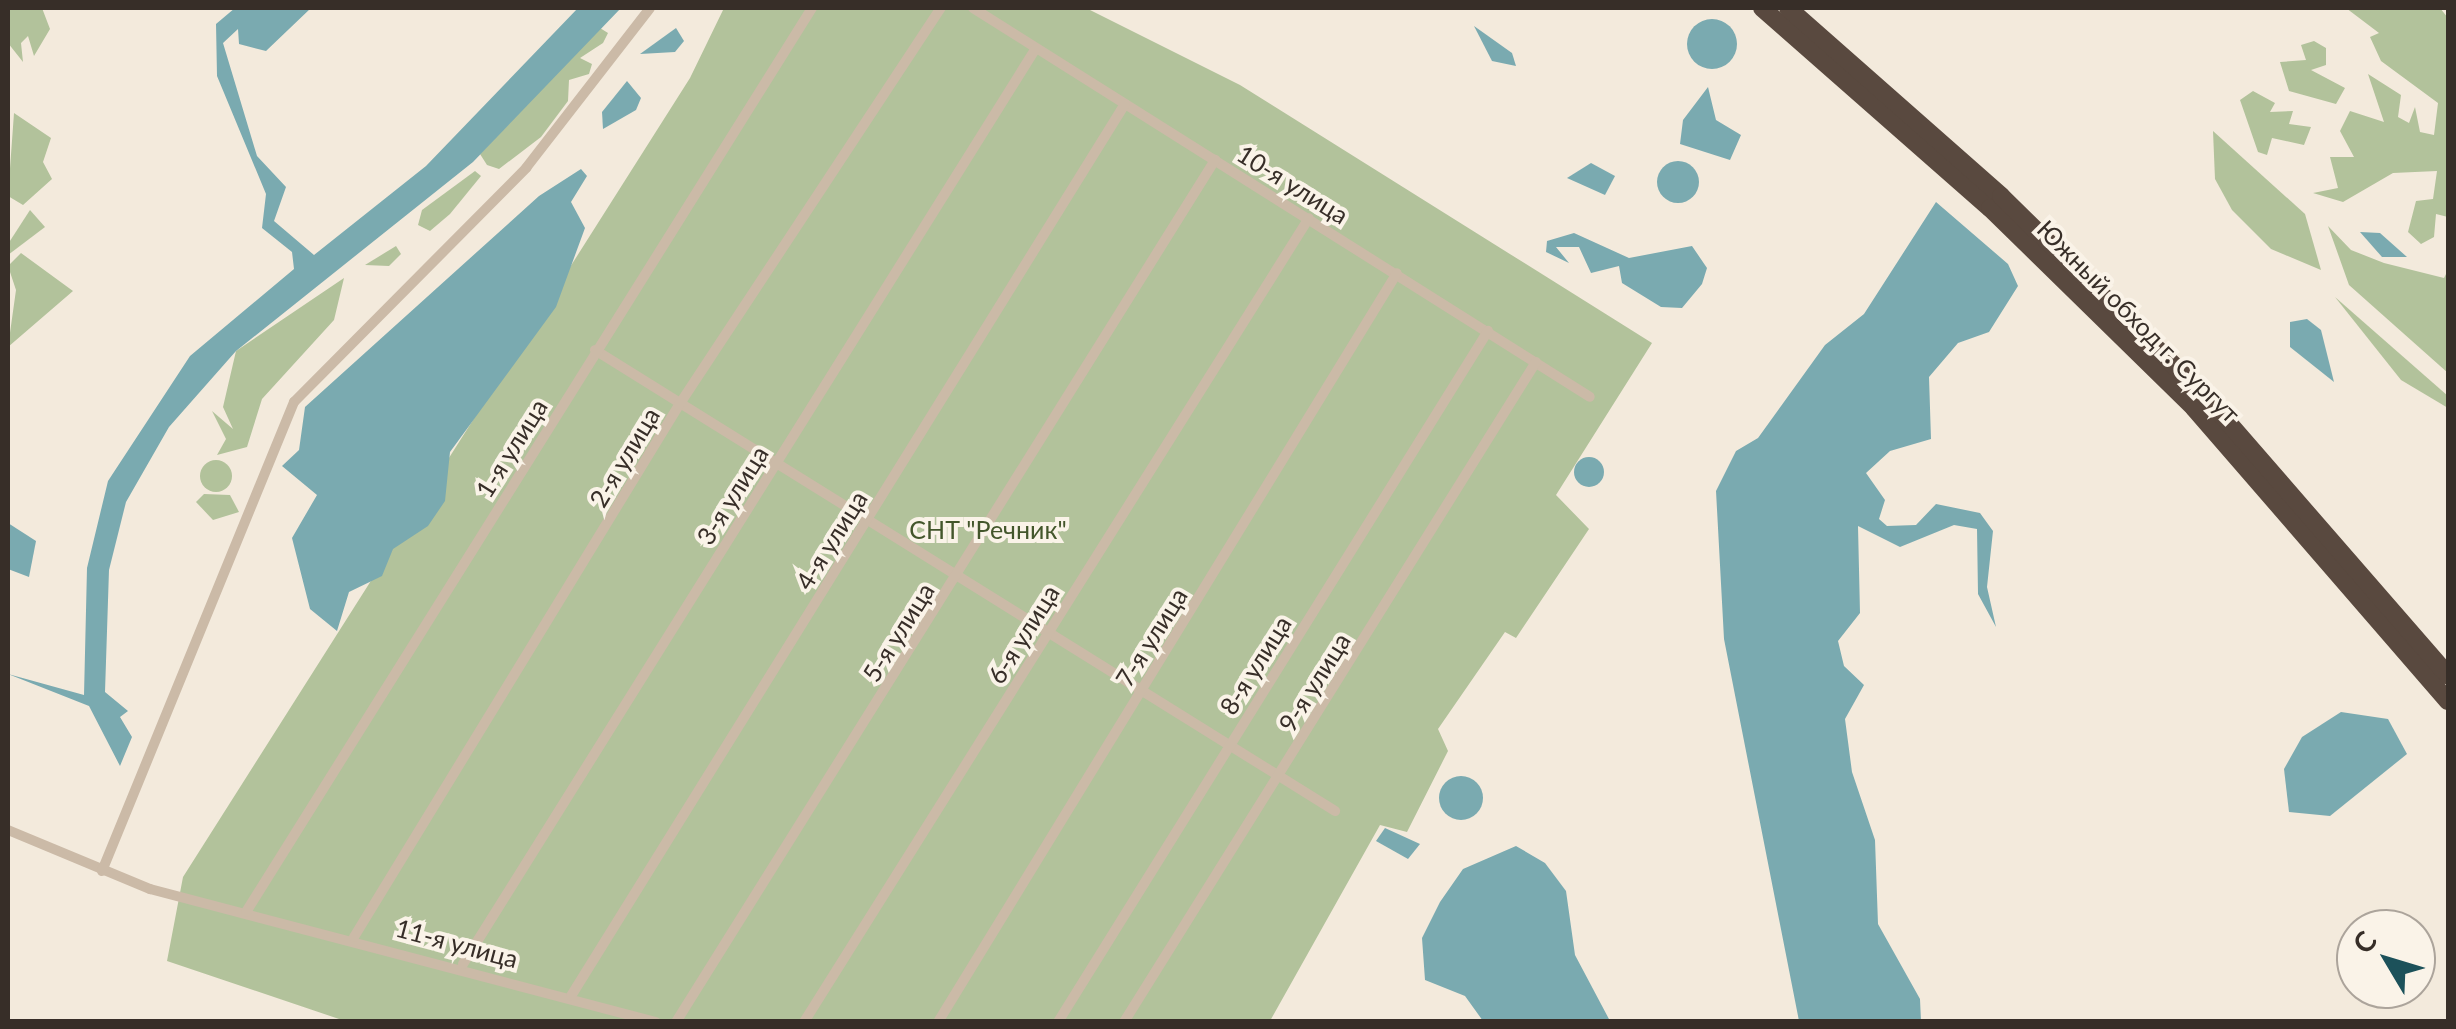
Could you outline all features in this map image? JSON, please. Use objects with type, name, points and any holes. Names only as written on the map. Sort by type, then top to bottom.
[{"type":"highway","name":"Южный обход г. Сургут","points":[[1762,8],[1990,208],[2194,408],[2448,701]]},
{"type":"highway","name":"Южный обход г. Сургут","points":[[1788,8],[2002,196],[2206,397],[2448,675]]},
{"type":"street","points":[[102,872],[294,402],[526,168],[650,8]]},
{"type":"street","name":"1-я улица","points":[[246,912],[812,8]]},
{"type":"street","name":"2-я улица","points":[[354,937],[679,405],[941,8]]},
{"type":"street","name":"10-я улица","points":[[973,8],[1590,397]]},
{"type":"street","name":"3-я улица","points":[[463,964],[1036,48]]},
{"type":"street","name":"4-я улица","points":[[571,996],[1125,104]]},
{"type":"street","name":"5-я улица","points":[[676,1022],[1215,160]]},
{"type":"street","name":"6-я улица","points":[[804,1022],[1308,218]]},
{"type":"street","name":"7-я улица","points":[[938,1022],[1397,272]]},
{"type":"street","name":"8-я улица","points":[[1058,1022],[1488,331]]},
{"type":"street","points":[[595,350],[1335,811]]},
{"type":"street","name":"9-я улица","points":[[1124,1022],[1536,362]]},
{"type":"street","name":"11-я улица","points":[[8,830],[102,872],[246,912],[463,964],[656,1022]]},
{"type":"green space","points":[[8,8],[42,8],[50,29],[34,56],[28,36],[21,43],[23,62],[8,43]]},
{"type":"green space","name":"СНТ \"Речник\"","points":[[724,8],[1086,8],[1240,85],[1652,343],[1556,495],[1589,529],[1516,638],[1505,632],[1438,729],[1448,751],[1407,832],[1380,825],[1270,1021],[345,1021],[167,961],[183,877],[690,78]]},
{"type":"green space","points":[[2346,8],[2440,8],[2448,18],[2448,217],[2436,214],[2434,237],[2421,244],[2408,232],[2416,201],[2433,199],[2437,171],[2393,173],[2343,202],[2313,193],[2338,188],[2330,157],[2354,157],[2340,131],[2350,111],[2384,122],[2368,74],[2401,95],[2398,117],[2409,123],[2415,107],[2420,132],[2434,135],[2438,103],[2381,61],[2370,37],[2379,33]]},
{"type":"green space","points":[[600,28],[608,33],[603,43],[580,58],[592,64],[589,74],[569,80],[568,101],[541,137],[499,169],[487,165],[480,154]]},
{"type":"green space","points":[[2314,41],[2326,48],[2326,65],[2311,70],[2345,88],[2336,104],[2289,91],[2280,62],[2306,60],[2301,45]]},
{"type":"green space","points":[[2253,91],[2275,103],[2270,112],[2293,111],[2289,124],[2311,127],[2304,145],[2272,138],[2267,155],[2258,152],[2240,100]]},
{"type":"green space","points":[[14,113],[51,138],[43,162],[52,179],[23,205],[8,196]]},
{"type":"green space","points":[[2213,131],[2305,214],[2321,270],[2271,249],[2232,210],[2215,179]]},
{"type":"green space","points":[[475,171],[481,176],[450,214],[430,231],[418,225],[422,210]]},
{"type":"green space","points":[[30,210],[45,227],[8,255],[8,244]]},
{"type":"green space","points":[[2328,226],[2351,250],[2384,263],[2444,278],[2448,270],[2448,373],[2349,285]]},
{"type":"green space","points":[[396,246],[401,254],[389,266],[365,265]]},
{"type":"green space","points":[[21,253],[73,291],[8,347],[16,290],[8,266]]},
{"type":"green space","points":[[344,278],[334,320],[262,399],[247,447],[217,455],[226,439],[212,411],[233,429],[223,407],[236,351]]},
{"type":"green space","points":[[2335,297],[2448,396],[2448,408],[2401,380]]},
{"type":"green space","points":[[216,460],[227,465],[232,476],[227,487],[216,492],[205,487],[200,476],[205,465]]},
{"type":"green space","points":[[204,494],[230,495],[239,512],[213,520],[196,502]]},
{"type":"water","points":[[235,8],[311,8],[266,51],[239,44],[238,29],[223,43],[257,156],[286,187],[274,221],[314,255],[426,166],[578,8],[621,8],[473,162],[236,351],[169,427],[126,502],[109,570],[105,692],[128,711],[120,717],[132,737],[120,766],[89,706],[8,674],[84,695],[87,568],[108,481],[190,356],[294,269],[292,252],[262,228],[266,194],[217,76],[216,24]]},
{"type":"water","points":[[1712,19],[1730,26],[1737,44],[1730,62],[1712,69],[1694,62],[1687,44],[1694,26]]},
{"type":"water","points":[[1474,26],[1512,53],[1516,66],[1492,61]]},
{"type":"water","points":[[676,28],[684,41],[675,52],[640,54]]},
{"type":"water","points":[[627,81],[641,98],[636,110],[603,129],[602,112]]},
{"type":"water","points":[[1708,87],[1716,120],[1741,135],[1730,160],[1680,144],[1683,120]]},
{"type":"water","points":[[1678,161],[1693,167],[1699,182],[1693,197],[1678,203],[1663,197],[1657,182],[1663,167]]},
{"type":"water","points":[[1591,163],[1615,176],[1605,195],[1567,178]]},
{"type":"water","points":[[581,169],[587,176],[571,202],[585,228],[556,307],[450,452],[445,501],[428,526],[393,549],[382,576],[349,592],[337,631],[310,609],[292,538],[317,495],[282,466],[299,450],[305,407],[539,196]]},
{"type":"water","points":[[1936,202],[2008,264],[2018,286],[1989,332],[1958,343],[1929,377],[1931,439],[1890,451],[1866,473],[1885,500],[1879,519],[1887,526],[1916,525],[1936,504],[1980,513],[1993,531],[1987,587],[1996,627],[1978,594],[1977,529],[1954,525],[1900,547],[1858,526],[1860,613],[1838,641],[1844,666],[1864,685],[1845,719],[1852,772],[1875,840],[1878,924],[1920,999],[1921,1021],[1799,1021],[1724,639],[1716,491],[1736,451],[1758,438],[1825,345],[1864,314]]},
{"type":"water","points":[[2360,232],[2380,233],[2407,257],[2382,257]]},
{"type":"water","points":[[1574,233],[1629,258],[1692,246],[1707,268],[1702,284],[1682,308],[1661,307],[1622,283],[1619,266],[1591,273],[1579,247],[1556,247],[1569,263],[1546,252],[1547,241]]},
{"type":"water","points":[[2307,319],[2321,330],[2334,382],[2290,347],[2290,322]]},
{"type":"water","points":[[1589,457],[1603,466],[1604,472],[1595,486],[1589,487],[1575,478],[1574,472],[1583,458]]},
{"type":"water","points":[[8,523],[36,541],[29,577],[8,569]]},
{"type":"water","points":[[2341,712],[2388,719],[2407,754],[2330,816],[2289,812],[2284,769],[2302,737]]},
{"type":"water","points":[[1461,776],[1476,783],[1483,798],[1476,813],[1461,820],[1446,813],[1439,798],[1446,783]]},
{"type":"water","points":[[1385,828],[1420,844],[1408,859],[1376,841]]},
{"type":"water","points":[[1516,846],[1545,863],[1566,891],[1575,955],[1610,1021],[1483,1021],[1465,996],[1425,980],[1422,938],[1440,902],[1463,869]]}]
